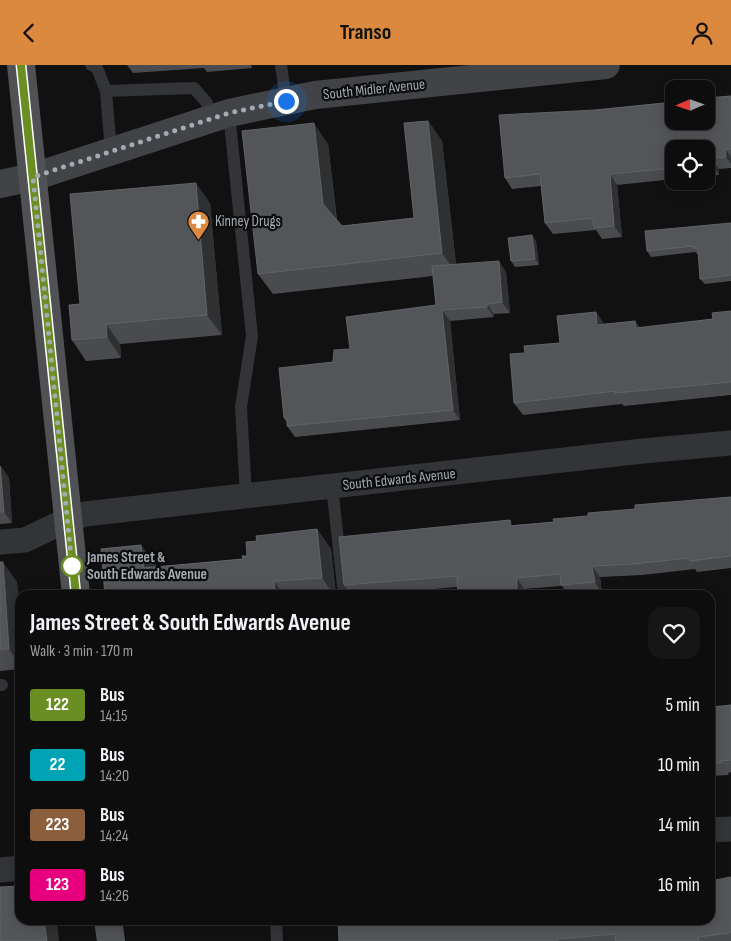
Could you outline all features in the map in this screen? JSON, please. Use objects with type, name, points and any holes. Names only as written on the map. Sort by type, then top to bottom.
[{"type":"main road","name":"South Midler Avenue","points":[[0,184],[33,177],[218,116],[315,95],[606,65]]},
{"type":"main road","points":[[24,66],[33,177],[75,590]]},
{"type":"main road","points":[[108,925],[110,941]]},
{"type":"street","name":"South Edwards Avenue","points":[[0,542],[25,540],[67,520],[85,514],[731,443]]},
{"type":"street","points":[[715,830],[731,829]]},
{"type":"street","points":[[0,870],[15,868]]},
{"type":"lane","points":[[90,65],[97,68],[106,91],[111,152]]},
{"type":"lane","points":[[281,65],[286,101]]},
{"type":"lane","points":[[106,91],[194,88],[218,116],[252,336],[241,407],[246,496]]},
{"type":"lane","points":[[332,486],[343,590]]},
{"type":"lane","points":[[276,925],[277,941]]},
{"type":"building","points":[[731,96],[731,149],[725,149],[726,157],[715,158],[715,140],[665,140],[665,169],[610,174],[614,226],[594,228],[593,218],[545,223],[540,174],[505,178],[499,115],[595,110],[665,103],[665,130],[715,130],[715,97]]},
{"type":"building","points":[[428,121],[442,253],[258,274],[242,131],[314,123],[323,204],[342,226],[414,218],[404,123]]},
{"type":"building","name":"Kinney Drugs","points":[[196,183],[207,315],[106,324],[107,337],[72,340],[69,305],[80,304],[70,194]]},
{"type":"building","points":[[731,223],[731,275],[700,279],[698,248],[693,248],[693,246],[647,251],[645,231]]},
{"type":"building","points":[[532,235],[535,259],[511,261],[508,238]]},
{"type":"building","points":[[499,261],[502,302],[487,304],[487,307],[442,310],[453,410],[287,426],[287,418],[284,418],[279,368],[333,362],[334,350],[350,349],[346,317],[436,305],[432,266]]},
{"type":"building","points":[[731,311],[731,382],[615,393],[615,391],[514,403],[510,354],[525,353],[524,346],[560,343],[557,316],[596,312],[597,325],[635,321],[636,328],[713,319],[712,313]]},
{"type":"building","points":[[0,466],[4,512],[0,512]]},
{"type":"building","points":[[731,497],[731,556],[690,561],[689,558],[592,566],[595,582],[561,585],[560,574],[517,578],[517,590],[458,590],[457,576],[344,585],[339,537],[510,520],[511,526],[554,522],[553,519],[588,516],[588,513],[635,509],[635,505]]},
{"type":"building","points":[[317,529],[322,578],[274,581],[275,590],[105,590],[101,549],[141,545],[144,568],[243,559],[242,556],[247,556],[246,542],[257,541],[256,536]]},
{"type":"building","points":[[0,562],[3,562],[9,649],[0,649]]},
{"type":"building","points":[[731,705],[731,760],[715,764],[715,707]]},
{"type":"building","points":[[731,877],[731,932],[698,937],[699,941],[616,941],[615,934],[557,939],[557,941],[339,941],[338,925],[715,925],[715,880]]},
{"type":"building","points":[[15,886],[15,925],[45,925],[47,941],[0,941],[0,887]]},
{"type":"bus line","name":"122","points":[[21,65],[75,590]]},
{"type":"place","name":"Kinney Drugs","points":[[199,240]]},
{"type":"place","name":"James Street & South Edwards Avenue","points":[[72,566]]},
{"type":"route","points":[[72,566],[33,177],[229,113],[286,101]]}]
